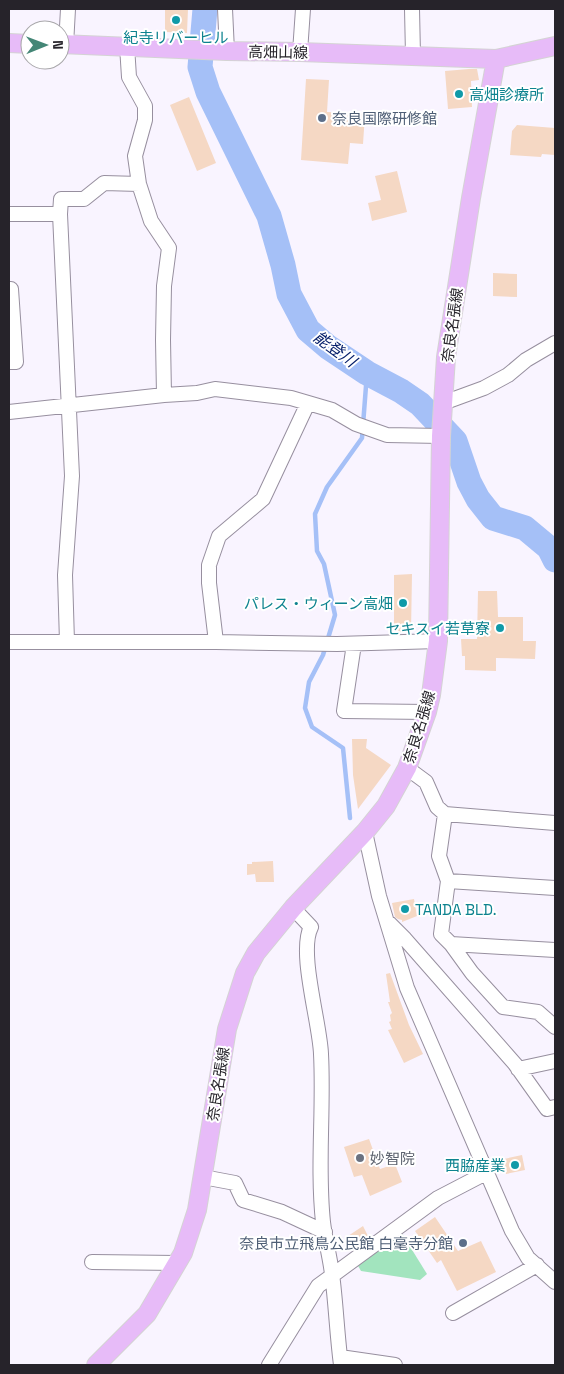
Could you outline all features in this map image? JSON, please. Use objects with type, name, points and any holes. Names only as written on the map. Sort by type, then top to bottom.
[{"type":"main road","name":"高畑山線","points":[[70,44],[187,50],[496,58]]},
{"type":"main road","points":[[496,58],[555,46]]},
{"type":"main road","name":"奈良名張線","points":[[96,1365],[147,1314],[183,1253],[197,1210],[227,1029],[245,974],[256,953],[386,806],[407,768],[427,712],[438,641],[441,436],[446,357],[471,198],[496,58]]},
{"type":"street","points":[[219,51],[225,9]]},
{"type":"street","points":[[300,52],[303,9]]},
{"type":"street","points":[[412,9],[412,55]]},
{"type":"street","points":[[127,46],[129,76],[145,106],[145,120],[135,156],[139,184],[151,221],[169,248],[164,286],[162,340],[164,394]]},
{"type":"street","points":[[67,642],[65,575],[72,476],[60,214],[61,199],[84,199],[104,183],[139,184]]},
{"type":"street","points":[[9,214],[60,214]]},
{"type":"street","points":[[9,289],[11,289],[16,362],[9,362]]},
{"type":"street","points":[[443,406],[508,375],[526,360],[555,343]]},
{"type":"street","points":[[9,412],[164,394],[197,393],[215,389],[291,398],[332,410],[356,424],[387,435],[441,436]]},
{"type":"street","points":[[216,642],[209,565],[219,536],[263,499],[308,403]]},
{"type":"street","points":[[9,642],[354,644],[438,641]]},
{"type":"street","points":[[354,644],[344,711],[427,712]]},
{"type":"street","points":[[407,768],[426,782],[437,807],[444,814],[555,823]]},
{"type":"street","points":[[444,814],[439,856],[448,881],[442,934],[472,973],[504,1007],[538,1012],[555,1027]]},
{"type":"street","points":[[365,832],[379,896],[407,988],[512,1231],[528,1258],[555,1282]]},
{"type":"street","points":[[448,881],[555,888]]},
{"type":"street","points":[[294,908],[311,927],[307,935],[307,965],[317,1018],[321,1054],[323,1222],[332,1275],[340,1361],[395,1365]]},
{"type":"street","points":[[388,922],[406,939],[518,1069],[547,1109],[555,1107]]},
{"type":"street","points":[[451,944],[555,950]]},
{"type":"street","points":[[518,1069],[555,1061]]},
{"type":"street","points":[[270,1365],[318,1286],[438,1198],[486,1172]]},
{"type":"street","points":[[203,1177],[235,1183],[243,1200],[282,1212],[325,1232]]},
{"type":"street","points":[[92,1262],[176,1263]]},
{"type":"street","points":[[454,1313],[537,1265]]},
{"type":"green space","points":[[401,1232],[427,1274],[420,1280],[361,1271],[357,1264]]},
{"type":"building","name":"紀寺リバーヒル","points":[[165,9],[188,9],[187,33],[165,32]]},
{"type":"building","name":"高畑診療所","points":[[477,69],[479,80],[471,81],[472,107],[448,109],[445,71]]},
{"type":"building","name":"奈良国際研修館","points":[[306,79],[329,80],[327,112],[365,114],[363,144],[350,143],[348,164],[301,160]]},
{"type":"building","points":[[189,97],[216,163],[197,171],[170,105]]},
{"type":"building","points":[[517,125],[555,128],[555,155],[542,154],[541,157],[510,155],[512,131]]},
{"type":"building","points":[[397,171],[407,212],[372,221],[368,203],[381,200],[375,176]]},
{"type":"building","points":[[493,273],[517,274],[517,297],[493,296]]},
{"type":"building","name":"パレス・ウィーン高畑","points":[[412,574],[411,632],[394,632],[394,575]]},
{"type":"building","name":"セキスイ若草寮","points":[[478,591],[497,591],[498,617],[523,617],[523,641],[536,641],[535,659],[496,658],[496,671],[465,670],[465,656],[462,656],[461,639],[477,639]]},
{"type":"building","points":[[352,739],[367,739],[366,748],[391,765],[358,809],[353,775]]},
{"type":"building","points":[[273,861],[274,882],[256,882],[255,874],[247,875],[247,864]]},
{"type":"building","name":"TANDA BLD.","points":[[414,899],[417,916],[402,922],[402,920],[395,917],[392,903]]},
{"type":"building","points":[[390,973],[409,1025],[423,1054],[404,1063],[388,1030],[392,1029],[389,1022],[391,1021],[390,1015],[392,1013],[388,1002],[390,1002],[386,974]]},
{"type":"building","points":[[369,1139],[380,1169],[395,1164],[402,1182],[370,1196],[362,1175],[354,1177],[344,1147]]},
{"type":"building","name":"西脇産業","points":[[522,1155],[525,1170],[506,1174],[504,1159]]},
{"type":"building","points":[[435,1217],[458,1251],[481,1241],[496,1272],[457,1291],[441,1260],[437,1263],[415,1231]]},
{"type":"building","points":[[363,1226],[368,1236],[353,1245],[348,1236]]},
{"type":"waterway","name":"能登川","points":[[205,9],[200,67],[208,92],[269,216],[289,294],[308,330],[328,347],[367,373],[401,391],[420,404],[455,441],[469,482],[478,499],[493,518],[525,528],[549,548],[555,560]]},
{"type":"waterway","points":[[350,818],[343,748],[312,727],[305,708],[309,682],[323,655],[335,615],[324,564],[317,551],[315,514],[327,487],[362,438],[367,373]]},
{"type":"place","name":"紀寺リバーヒル","points":[[176,20]]},
{"type":"place","name":"高畑診療所","points":[[459,94]]},
{"type":"place","name":"奈良国際研修館","points":[[322,118]]},
{"type":"place","name":"パレス・ウィーン高畑","points":[[403,603]]},
{"type":"place","name":"セキスイ若草寮","points":[[500,628]]},
{"type":"place","name":"TANDA BLD.","points":[[405,909]]},
{"type":"place","name":"妙智院","points":[[360,1158]]},
{"type":"place","name":"西脇産業","points":[[515,1165]]},
{"type":"place","name":"奈良市立飛鳥公民館 白毫寺分館","points":[[463,1243]]}]
